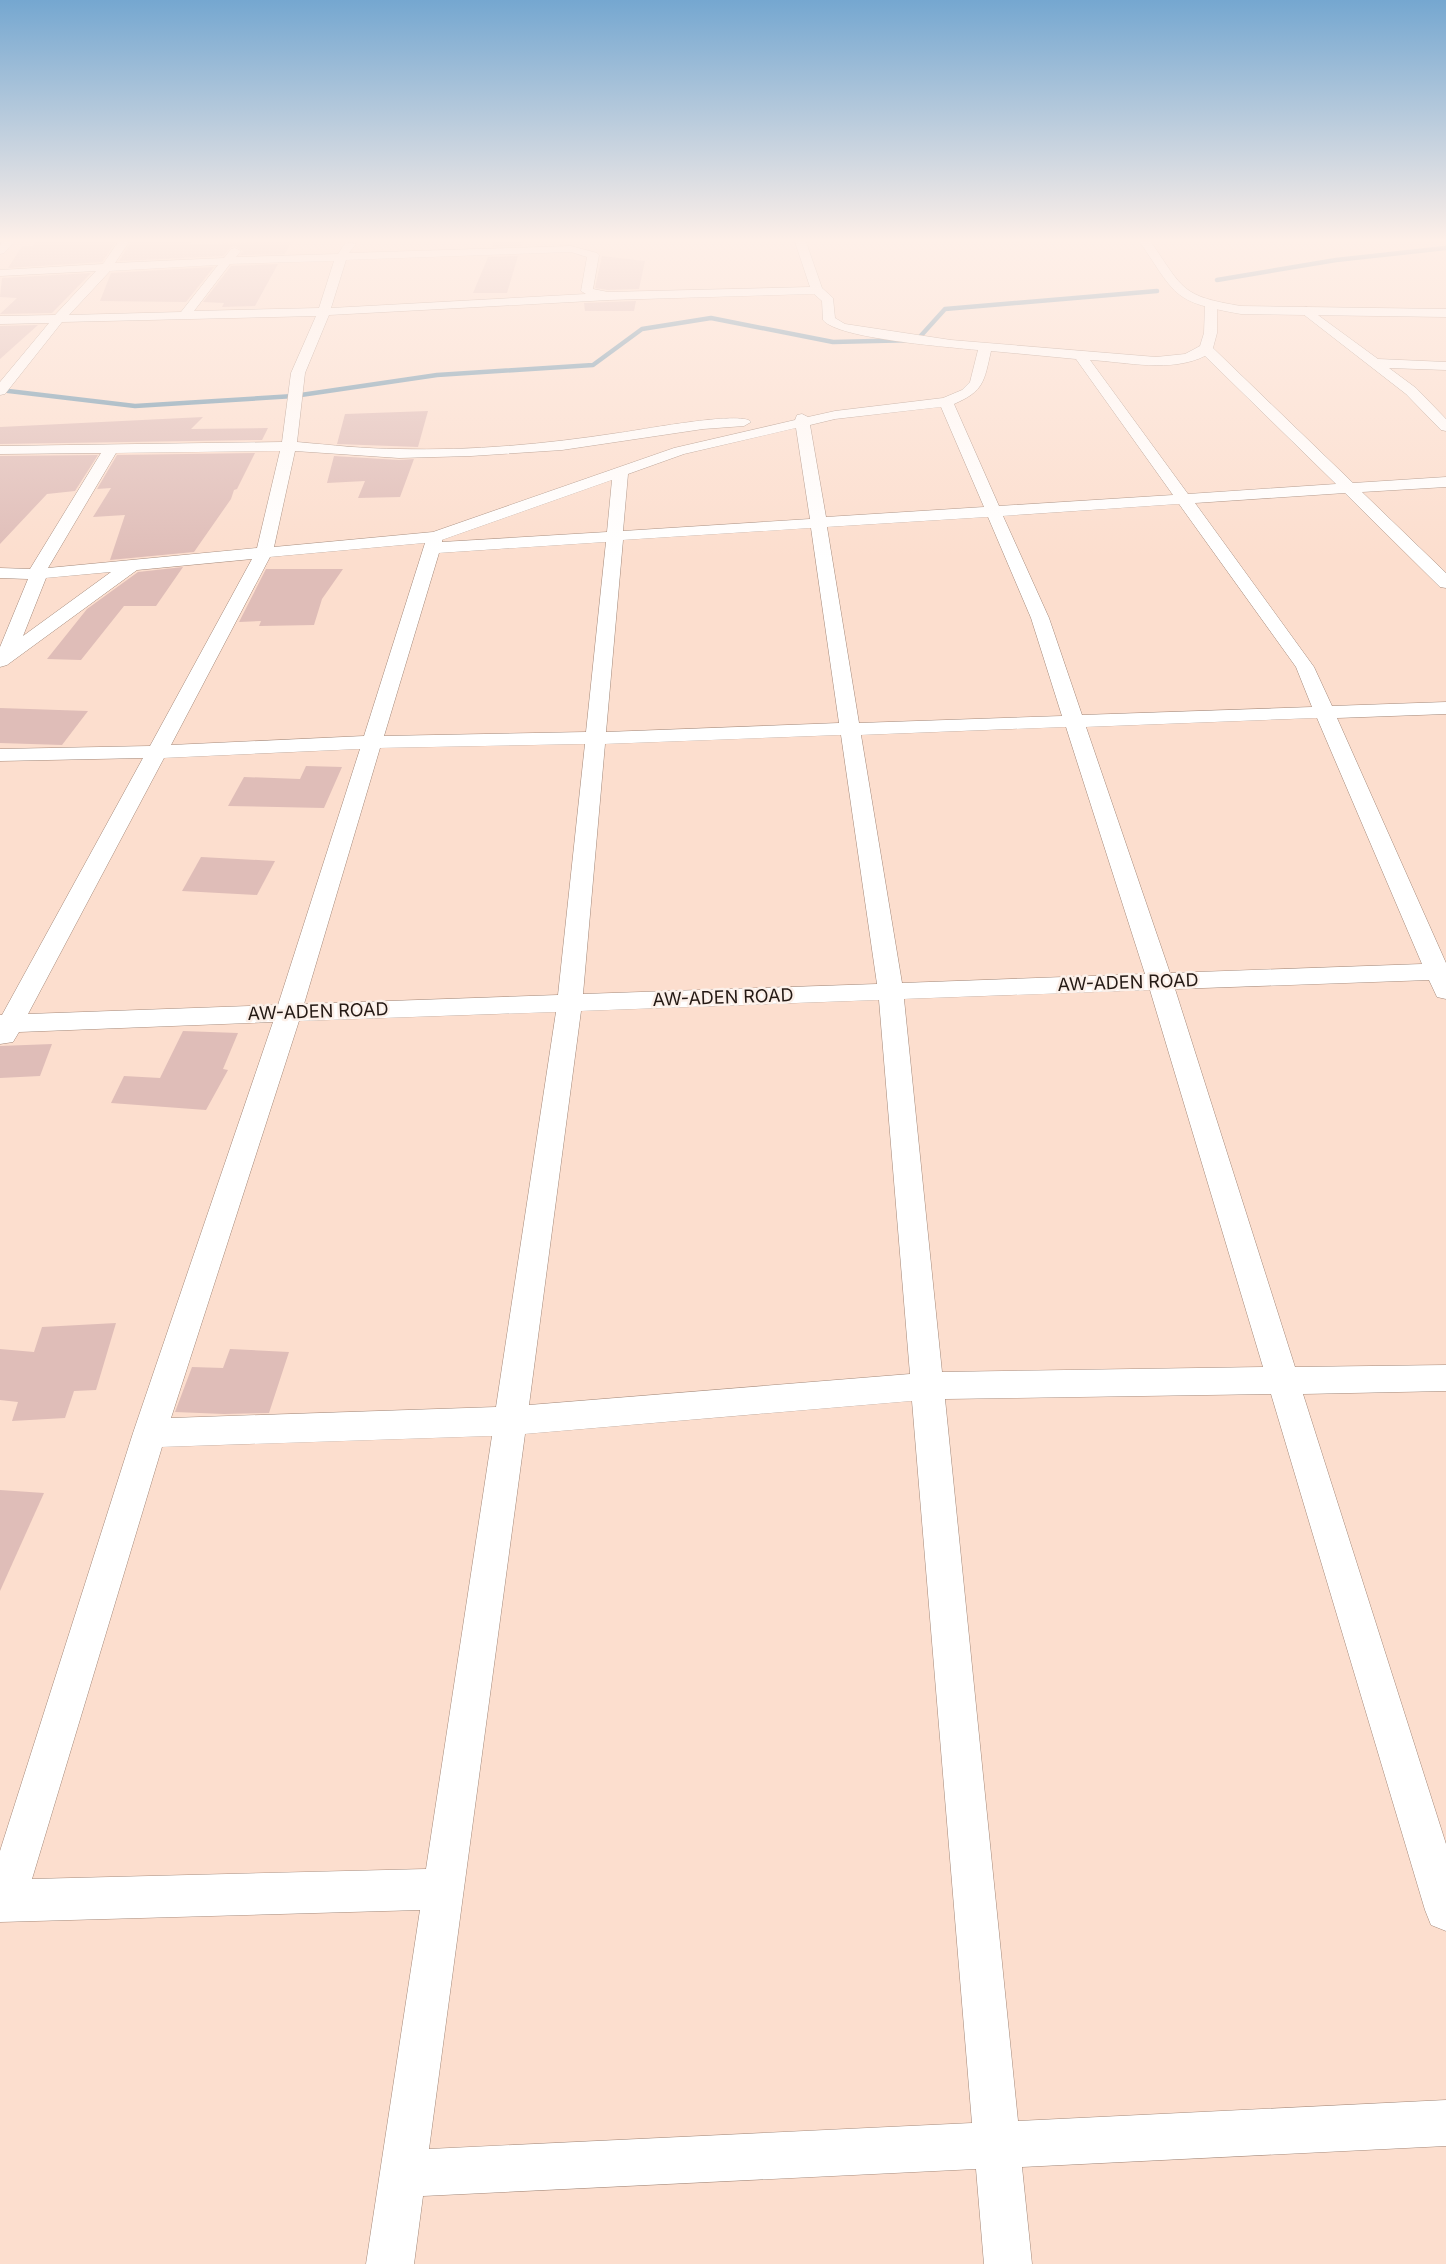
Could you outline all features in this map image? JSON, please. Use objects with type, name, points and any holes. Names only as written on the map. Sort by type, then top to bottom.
[{"type":"street","points":[[0,391],[35,348]]},
{"type":"street","points":[[4,1030],[265,551],[289,446],[298,373],[309,348]]},
{"type":"street","points":[[433,543],[621,471],[679,451],[803,420],[946,402],[967,393],[977,383],[986,348]]},
{"type":"street","points":[[1005,348],[1156,361],[1187,359],[1206,349],[1446,583]]},
{"type":"street","points":[[1355,348],[1411,390],[1446,427]]},
{"type":"street","points":[[1079,354],[1304,667],[1443,978]]},
{"type":"street","points":[[1375,363],[1446,366]]},
{"type":"street","points":[[946,402],[1040,618],[1075,722],[1160,981],[1446,1910]]},
{"type":"street","points":[[0,450],[289,446],[399,454],[471,452],[562,446],[703,425],[803,420]]},
{"type":"street","points":[[803,420],[891,991],[1008,2264]]},
{"type":"street","points":[[2,659],[39,574],[38,570],[111,449]]},
{"type":"street","points":[[390,2264],[570,1002],[621,471]]},
{"type":"street","points":[[0,573],[39,574],[265,551],[614,537],[1446,482]]},
{"type":"street","points":[[433,543],[289,1012],[150,1433],[3,1901],[443,1889]]},
{"type":"street","points":[[2,659],[132,565]]},
{"type":"street","points":[[0,755],[157,752],[372,742],[595,738],[1446,708]]},
{"type":"street","name":"AW-ADEN ROAD","points":[[4,1030],[289,1012],[1160,981],[1443,978]]},
{"type":"street","points":[[150,1433],[510,1421],[928,1386],[1446,1378]]},
{"type":"street","points":[[402,2174],[1446,2123]]},
{"type":"building","points":[[0,348],[13,348],[0,359]]},
{"type":"building","points":[[428,411],[418,447],[337,444],[345,414]]},
{"type":"building","points":[[203,417],[191,429],[268,428],[262,440],[0,444],[0,427]]},
{"type":"building","points":[[255,453],[237,489],[234,490],[231,499],[194,552],[110,560],[125,515],[93,517],[111,488],[97,489],[117,455]]},
{"type":"building","points":[[98,455],[75,491],[47,494],[0,544],[0,456]]},
{"type":"building","points":[[334,456],[399,460],[414,459],[400,497],[358,498],[365,481],[327,483]]},
{"type":"building","points":[[183,567],[156,606],[124,606],[81,660],[47,659],[87,609],[138,572]]},
{"type":"building","points":[[266,569],[343,569],[322,599],[314,625],[259,626],[261,621],[239,622]]},
{"type":"building","points":[[0,708],[88,711],[62,745],[0,743]]},
{"type":"building","points":[[306,766],[342,767],[324,808],[228,806],[244,777],[300,779]]},
{"type":"building","points":[[201,857],[275,861],[257,895],[182,891]]},
{"type":"building","points":[[183,1031],[238,1033],[223,1069],[228,1070],[206,1110],[111,1103],[124,1076],[160,1078]]},
{"type":"building","points":[[52,1044],[40,1076],[0,1078],[0,1046]]},
{"type":"building","points":[[116,1323],[96,1390],[74,1391],[65,1418],[12,1421],[18,1402],[0,1400],[0,1349],[34,1352],[42,1327]]},
{"type":"building","points":[[230,1349],[289,1352],[269,1413],[175,1412],[192,1367],[223,1368]]},
{"type":"building","points":[[0,1490],[44,1493],[0,1591]]},
{"type":"waterway","points":[[0,390],[135,406],[294,396],[437,375],[593,365],[617,348]]}]
